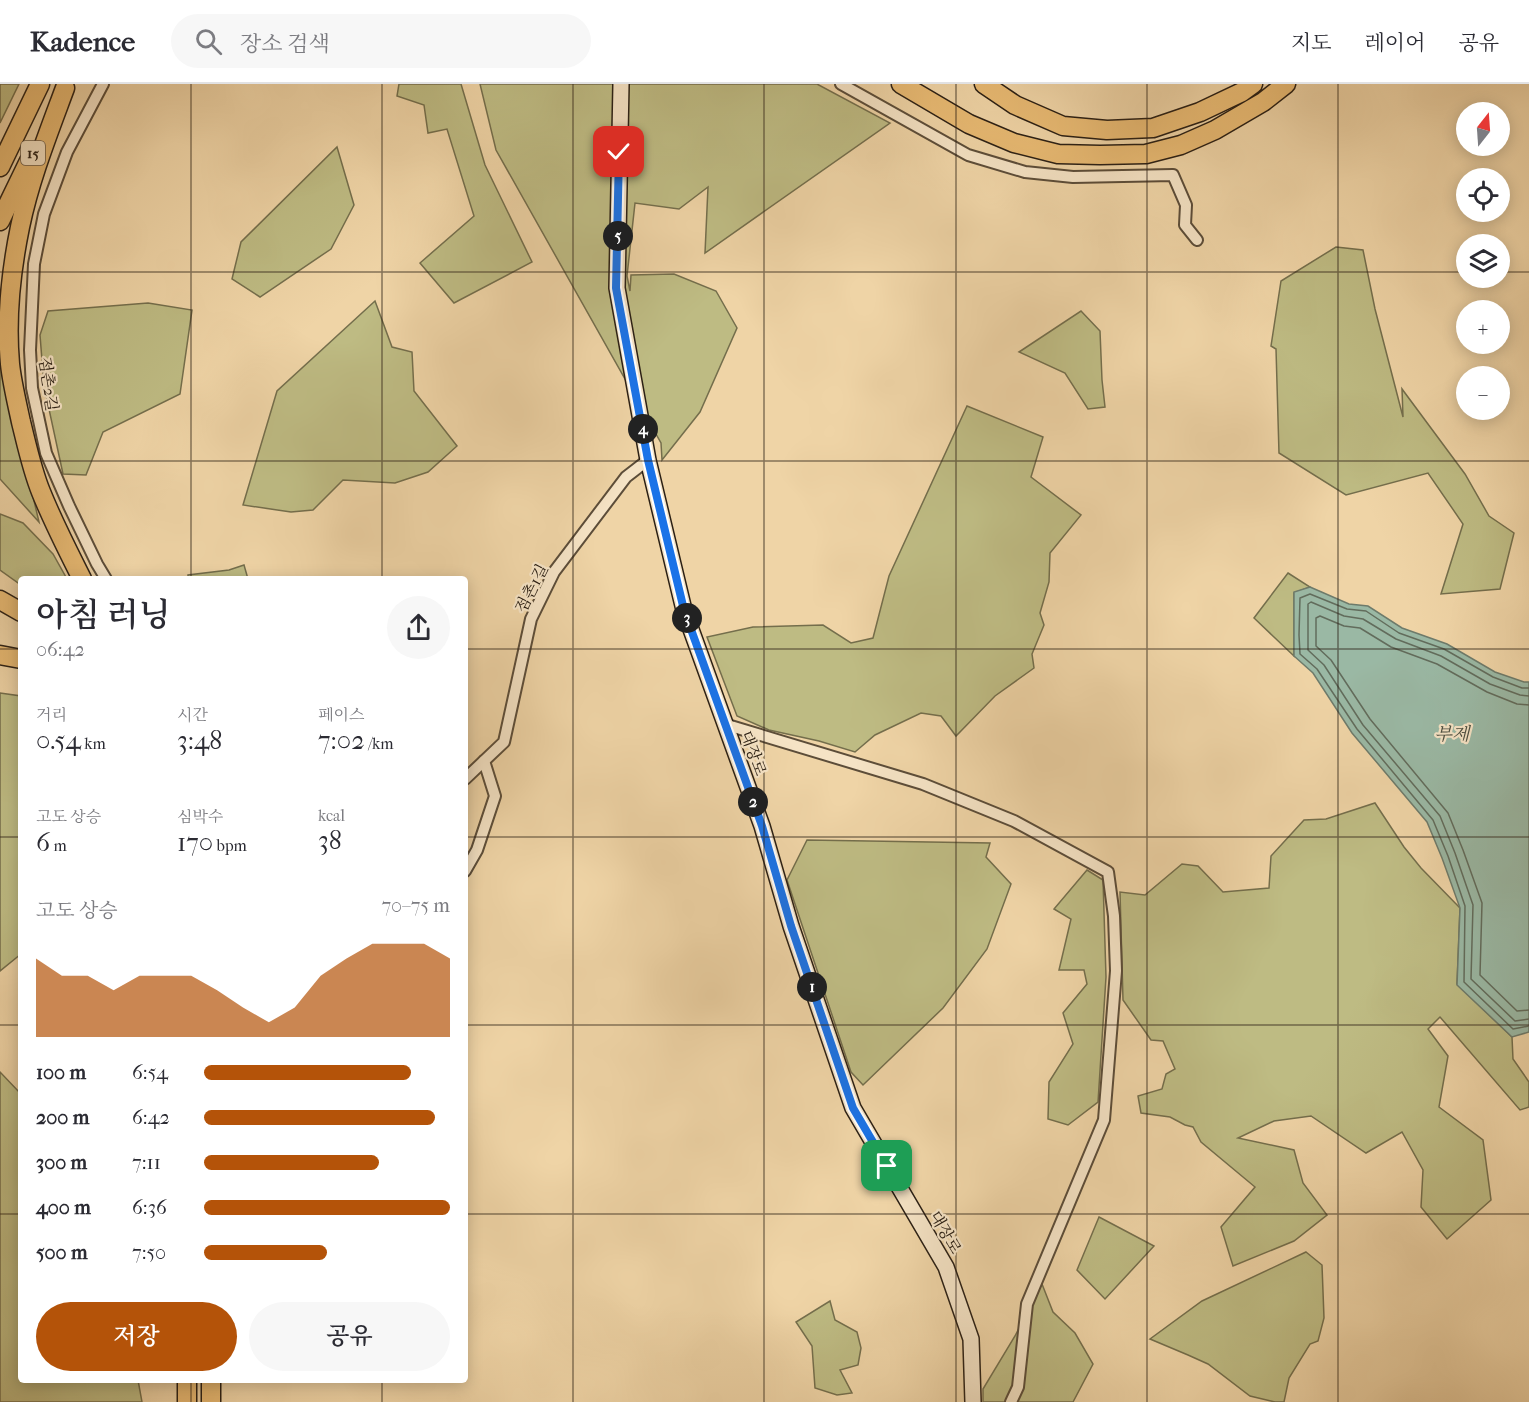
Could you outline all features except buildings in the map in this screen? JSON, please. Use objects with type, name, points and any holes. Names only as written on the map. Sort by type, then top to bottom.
[{"type":"highway","name":"15","points":[[0,167],[40,84]]},
{"type":"highway","points":[[901,84],[969,124],[1014,144],[1058,154],[1100,155],[1146,154],[1181,145],[1215,130],[1263,102],[1286,84]]},
{"type":"highway","points":[[984,84],[1015,105],[1063,126],[1107,130],[1153,128],[1200,112],[1242,92],[1253,84]]},
{"type":"highway","name":"15","points":[[0,221],[66,86]]},
{"type":"highway","points":[[66,86],[41,154],[21,227],[14,266],[9,335],[10,364],[28,450],[41,491],[80,576]]},
{"type":"highway","points":[[0,587],[18,596]]},
{"type":"highway","points":[[0,600],[18,610]]},
{"type":"highway","points":[[0,655],[18,658]]},
{"type":"highway","points":[[187,1383],[187,1402]]},
{"type":"highway","points":[[211,1383],[211,1402]]},
{"type":"street","name":"점촌2길","points":[[103,84],[67,152],[44,214],[34,264],[30,350],[33,388],[46,453],[69,506],[104,576]]},
{"type":"street","name":"대장로","points":[[621,84],[616,288],[648,460],[684,610],[762,826],[791,926],[853,1108],[946,1267],[971,1339],[973,1402]]},
{"type":"street","points":[[841,84],[968,155],[1025,172],[1073,177],[1173,175],[1186,205],[1185,225],[1197,240]]},
{"type":"street","name":"점촌1길","points":[[468,776],[504,742],[531,619],[554,572],[626,477],[648,460]]},
{"type":"street","points":[[724,724],[923,784],[1014,821],[1108,872],[1114,916],[1116,971],[1104,1120],[1027,1304],[1018,1387],[1011,1402]]},
{"type":"street","points":[[468,866],[477,850],[495,796],[484,761]]},
{"type":"shaded area","points":[[0,84],[19,84],[0,123]]},
{"type":"shaded area","points":[[399,84],[461,84],[485,165],[532,262],[454,303],[420,263],[474,216],[447,129],[428,133],[424,105],[397,96]]},
{"type":"shaded area","points":[[480,84],[817,84],[890,123],[705,253],[708,187],[679,209],[635,203],[627,276],[630,291],[631,275],[674,274],[716,291],[737,328],[700,412],[662,460],[661,443],[496,150]]},
{"type":"shaded area","points":[[337,147],[354,205],[331,249],[260,297],[232,279],[241,242]]},
{"type":"shaded area","points":[[1336,247],[1363,250],[1375,309],[1403,417],[1402,389],[1465,474],[1489,516],[1514,533],[1500,589],[1441,594],[1463,524],[1428,473],[1346,495],[1279,453],[1276,349],[1271,346],[1281,281]]},
{"type":"shaded area","points":[[375,301],[392,347],[412,352],[414,391],[457,446],[428,472],[395,483],[343,480],[313,510],[291,512],[243,505],[277,391]]},
{"type":"shaded area","points":[[148,303],[192,310],[180,394],[103,432],[86,475],[63,474],[44,386],[40,335],[48,311]]},
{"type":"shaded area","points":[[1081,311],[1100,331],[1105,407],[1088,409],[1065,373],[1019,352]]},
{"type":"shaded area","points":[[0,356],[39,522],[0,479]]},
{"type":"shaded area","points":[[967,406],[1043,437],[1031,477],[1081,515],[1050,553],[1049,582],[1040,613],[1044,625],[1032,654],[1034,668],[995,696],[956,736],[941,716],[921,713],[875,735],[855,752],[769,730],[737,716],[707,637],[753,627],[823,625],[851,643],[873,638],[889,576]]},
{"type":"shaded area","points":[[0,514],[23,523],[53,554],[65,576],[18,576],[18,583],[0,570]]},
{"type":"shaded area","points":[[244,565],[247,576],[188,576],[188,575],[229,570]]},
{"type":"shaded area","points":[[1288,573],[1310,587],[1294,593],[1294,656],[1254,618]]},
{"type":"shaded area","points":[[0,693],[18,696],[18,956],[0,971]]},
{"type":"shaded area","points":[[1375,803],[1421,868],[1460,908],[1457,984],[1512,1037],[1513,1059],[1529,1082],[1529,1107],[1520,1110],[1440,1017],[1428,1029],[1448,1056],[1439,1107],[1483,1140],[1491,1200],[1447,1239],[1421,1207],[1423,1170],[1402,1132],[1366,1153],[1311,1116],[1274,1121],[1238,1138],[1294,1150],[1303,1183],[1327,1215],[1294,1241],[1233,1266],[1221,1227],[1255,1187],[1201,1142],[1193,1127],[1170,1117],[1141,1113],[1138,1096],[1162,1089],[1166,1074],[1175,1069],[1163,1041],[1151,1040],[1123,1000],[1120,892],[1145,895],[1182,864],[1198,866],[1223,892],[1269,888],[1271,856],[1304,820],[1326,819]]},
{"type":"shaded area","points":[[807,840],[990,843],[986,857],[1011,884],[987,949],[943,1008],[863,1085],[851,1072],[787,880]]},
{"type":"shaded area","points":[[1087,870],[1103,880],[1106,977],[1098,1102],[1068,1125],[1048,1119],[1049,1082],[1073,1044],[1063,1013],[1087,984],[1084,970],[1059,970],[1071,919],[1054,909]]},
{"type":"shaded area","points":[[0,1072],[18,1091],[18,1383],[139,1383],[142,1402],[0,1402]]},
{"type":"shaded area","points":[[1099,1217],[1154,1246],[1105,1299],[1077,1270]]},
{"type":"shaded area","points":[[1306,1252],[1322,1265],[1324,1318],[1318,1341],[1310,1344],[1289,1378],[1284,1402],[1250,1396],[1208,1364],[1150,1339],[1202,1301]]},
{"type":"shaded area","points":[[1042,1284],[1053,1312],[1075,1333],[1093,1364],[1073,1402],[983,1402],[983,1389],[1015,1336]]},
{"type":"shaded area","points":[[830,1301],[835,1320],[857,1332],[861,1348],[858,1365],[840,1370],[852,1393],[837,1395],[815,1388],[812,1346],[796,1322]]},
{"type":"water","name":"부제","points":[[1310,587],[1349,604],[1368,606],[1402,628],[1447,644],[1495,672],[1529,682],[1529,1032],[1512,1037],[1457,985],[1460,908],[1427,822],[1352,733],[1313,673],[1294,656],[1294,592]]},
{"type":"route","points":[[619,152],[616,288],[648,460],[684,610],[762,826],[791,926],[853,1108],[887,1166]]}]
